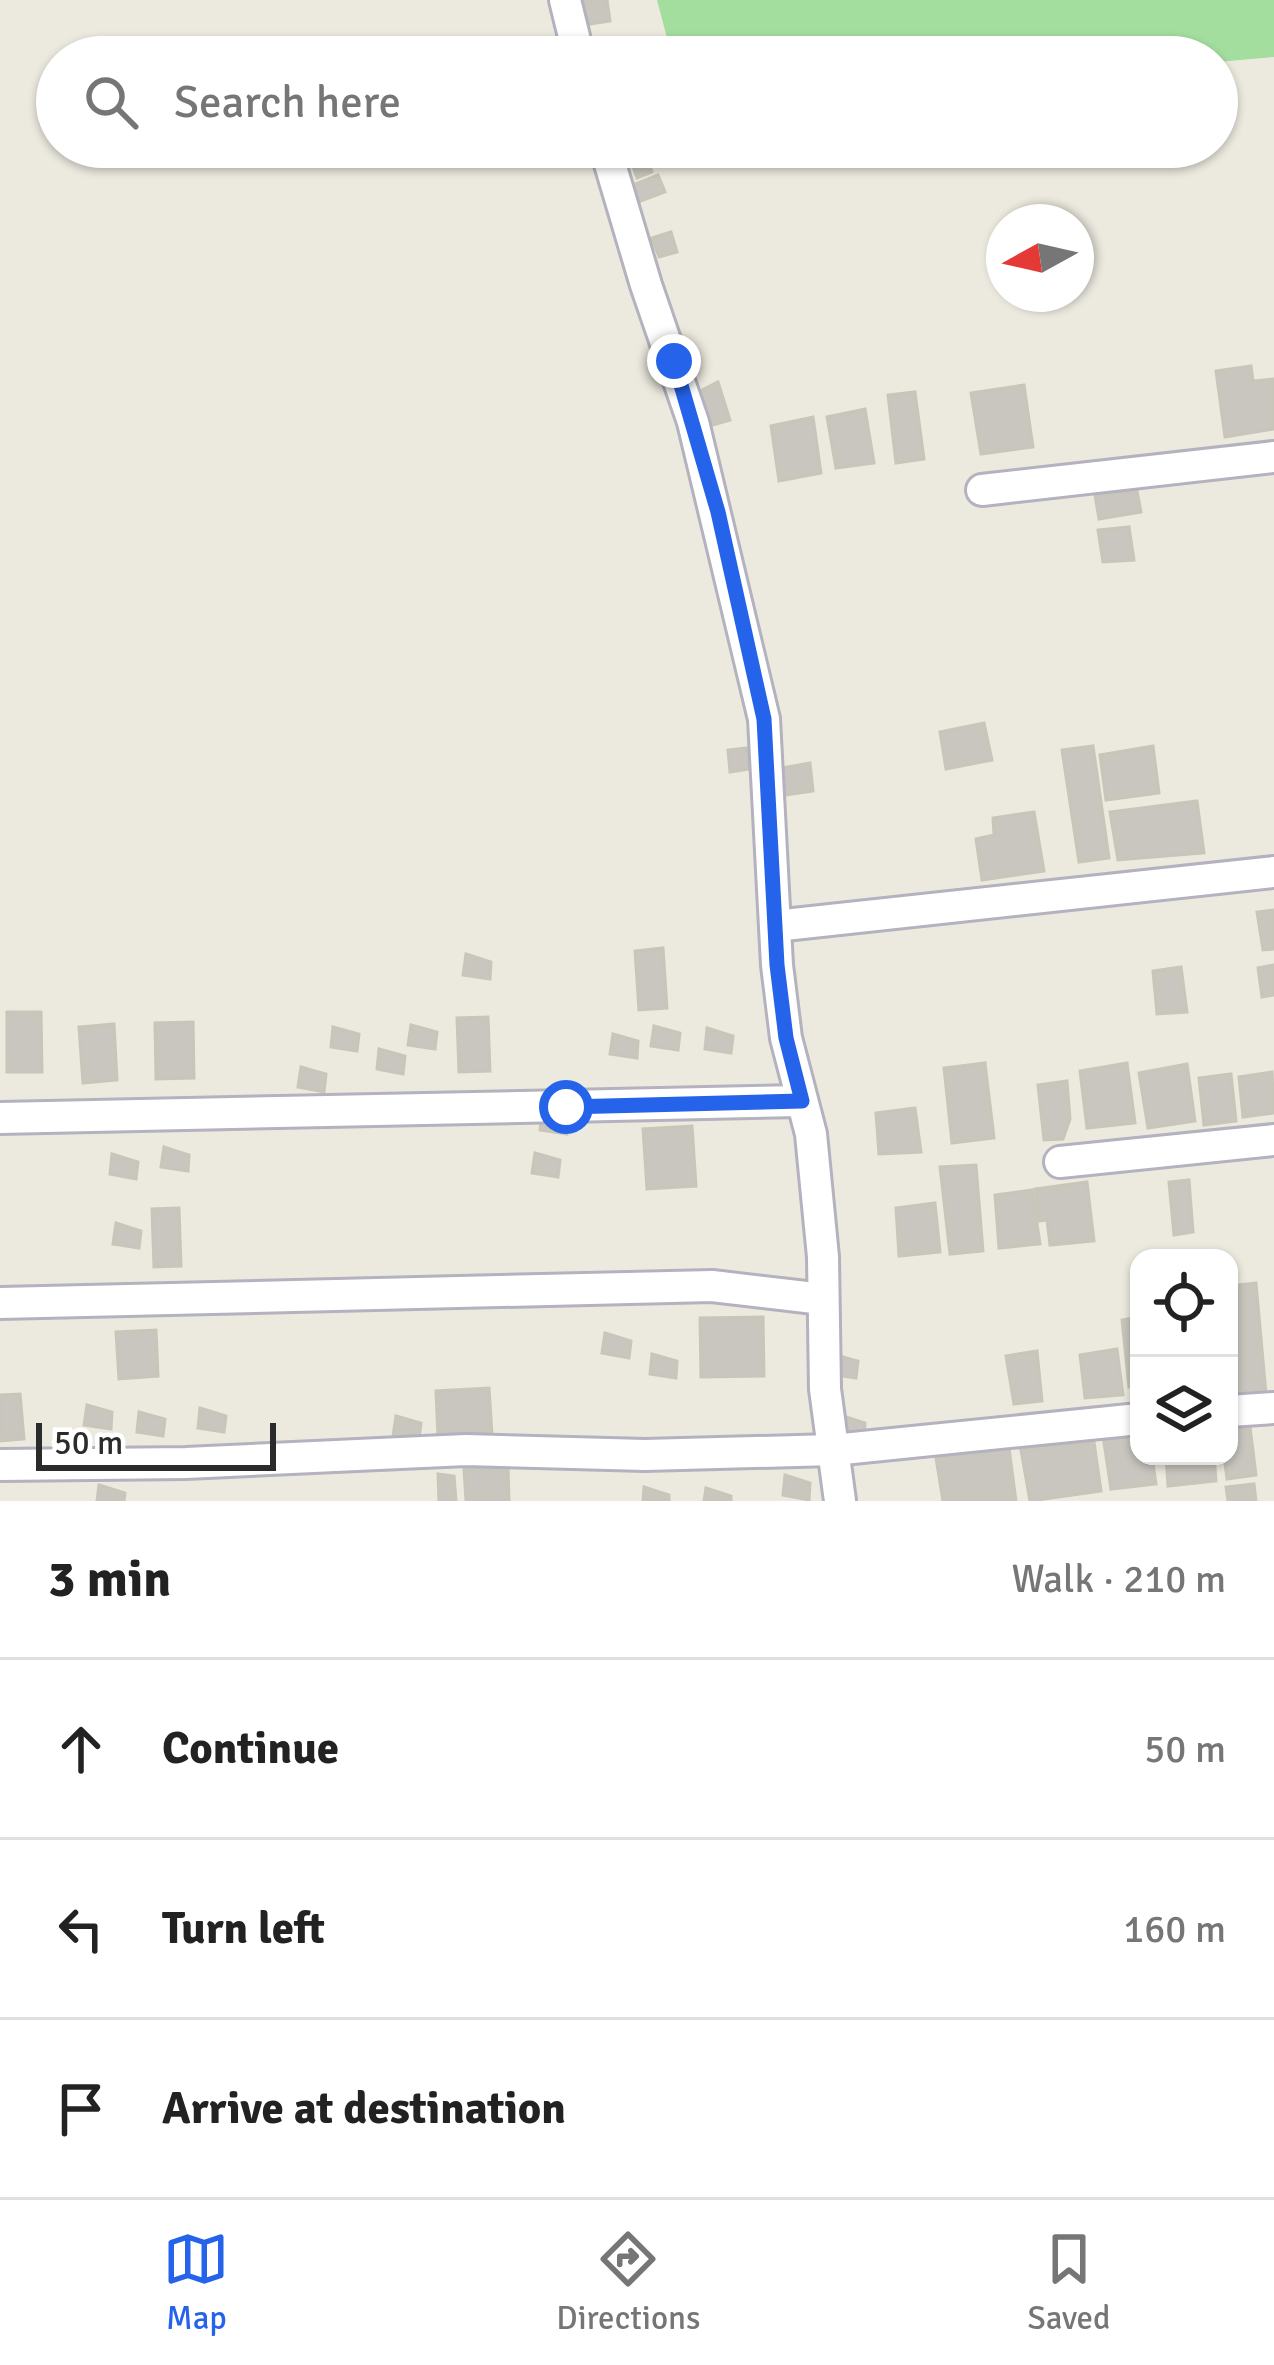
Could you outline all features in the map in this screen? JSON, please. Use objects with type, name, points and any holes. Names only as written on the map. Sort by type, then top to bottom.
[{"type":"street","points":[[565,0],[574,36]]},
{"type":"street","points":[[611,168],[693,422],[764,719],[775,926],[786,1038],[811,1134],[824,1389],[840,1501]]},
{"type":"street","points":[[982,490],[1274,457]]},
{"type":"street","points":[[775,926],[1274,872]]},
{"type":"street","points":[[0,1118],[802,1101]]},
{"type":"street","points":[[1060,1162],[1274,1140]]},
{"type":"street","points":[[0,1303],[712,1286],[823,1299]]},
{"type":"street","points":[[1238,1410],[1274,1408]]},
{"type":"street","points":[[0,1465],[186,1463],[466,1450],[644,1455],[833,1450],[1130,1420]]},
{"type":"green space","points":[[657,0],[1274,0],[1274,57],[1238,60],[1238,36],[666,36]]},
{"type":"building","points":[[580,0],[607,0],[610,21],[583,25]]},
{"type":"building","points":[[634,168],[650,168],[652,172],[637,178]]},
{"type":"building","points":[[658,175],[665,192],[638,202],[633,185]]},
{"type":"building","points":[[671,232],[677,252],[659,257],[652,238]]},
{"type":"building","points":[[1251,366],[1253,381],[1274,379],[1274,429],[1225,437],[1216,371]]},
{"type":"building","points":[[718,382],[730,420],[710,426],[698,392]]},
{"type":"building","points":[[1024,385],[1033,447],[981,454],[971,393]]},
{"type":"building","points":[[915,392],[924,459],[896,463],[888,395]]},
{"type":"building","points":[[865,409],[874,463],[836,468],[827,417]]},
{"type":"building","points":[[813,417],[821,473],[779,481],[771,426]]},
{"type":"building","points":[[1137,491],[1141,512],[1099,519],[1095,495]]},
{"type":"building","points":[[1129,527],[1134,560],[1103,562],[1098,530]]},
{"type":"building","points":[[984,723],[992,760],[946,769],[940,732]]},
{"type":"building","points":[[1093,746],[1109,858],[1079,862],[1062,750]]},
{"type":"building","points":[[1153,746],[1159,793],[1106,800],[1100,755]]},
{"type":"building","points":[[747,748],[749,769],[730,772],[728,750]]},
{"type":"building","points":[[810,763],[813,791],[778,796],[776,769]]},
{"type":"building","points":[[1197,801],[1204,853],[1118,860],[1110,812]]},
{"type":"building","points":[[1034,812],[1044,871],[982,880],[976,839],[994,835],[993,818]]},
{"type":"building","points":[[1274,910],[1274,949],[1263,950],[1257,912]]},
{"type":"building","points":[[663,948],[667,1008],[639,1010],[635,951]]},
{"type":"building","points":[[466,954],[491,962],[490,979],[463,975]]},
{"type":"building","points":[[1274,965],[1274,995],[1262,997],[1258,968]]},
{"type":"building","points":[[1181,967],[1187,1012],[1157,1014],[1153,971]]},
{"type":"building","points":[[7,1012],[41,1012],[42,1072],[7,1072]]},
{"type":"building","points":[[488,1017],[490,1071],[459,1072],[457,1018]]},
{"type":"building","points":[[193,1022],[194,1078],[156,1079],[155,1023]]},
{"type":"building","points":[[114,1024],[117,1080],[83,1083],[79,1027]]},
{"type":"building","points":[[411,1025],[437,1032],[435,1049],[408,1045]]},
{"type":"building","points":[[654,1026],[680,1033],[678,1050],[651,1046]]},
{"type":"building","points":[[333,1027],[359,1034],[357,1051],[331,1047]]},
{"type":"building","points":[[707,1028],[733,1036],[731,1053],[705,1049]]},
{"type":"building","points":[[613,1034],[638,1041],[637,1058],[610,1054]]},
{"type":"building","points":[[379,1049],[405,1056],[403,1074],[377,1069]]},
{"type":"building","points":[[985,1063],[994,1138],[952,1143],[944,1068]]},
{"type":"building","points":[[1127,1063],[1135,1123],[1087,1128],[1080,1071]]},
{"type":"building","points":[[1187,1064],[1195,1121],[1148,1128],[1139,1073]]},
{"type":"building","points":[[301,1067],[326,1074],[324,1092],[298,1087]]},
{"type":"building","points":[[1272,1072],[1274,1113],[1243,1117],[1239,1077]]},
{"type":"building","points":[[1231,1074],[1236,1121],[1204,1125],[1199,1078]]},
{"type":"building","points":[[1067,1081],[1070,1119],[1063,1139],[1044,1140],[1038,1085]]},
{"type":"building","points":[[915,1108],[921,1152],[879,1154],[876,1113]]},
{"type":"building","points":[[543,1110],[569,1117],[567,1134],[540,1130]]},
{"type":"building","points":[[692,1126],[696,1186],[647,1189],[643,1129]]},
{"type":"building","points":[[164,1147],[189,1155],[188,1171],[161,1167]]},
{"type":"building","points":[[535,1153],[560,1160],[558,1177],[532,1173]]},
{"type":"building","points":[[112,1154],[138,1162],[136,1179],[110,1174]]},
{"type":"building","points":[[976,1165],[983,1251],[950,1254],[940,1167]]},
{"type":"building","points":[[1189,1180],[1193,1232],[1174,1235],[1169,1182]]},
{"type":"building","points":[[1087,1182],[1094,1241],[1050,1245],[1047,1220],[1039,1221],[1035,1189]]},
{"type":"building","points":[[1032,1190],[1040,1244],[999,1248],[995,1195]]},
{"type":"building","points":[[935,1203],[940,1252],[899,1256],[896,1208]]},
{"type":"building","points":[[179,1208],[181,1266],[154,1267],[152,1209]]},
{"type":"building","points":[[116,1223],[141,1231],[139,1248],[113,1244]]},
{"type":"building","points":[[1256,1283],[1266,1394],[1238,1397],[1238,1285]]},
{"type":"building","points":[[763,1317],[764,1376],[701,1377],[700,1318]]},
{"type":"building","points":[[1130,1319],[1129,1387],[1122,1320]]},
{"type":"building","points":[[156,1330],[158,1376],[119,1379],[116,1332]]},
{"type":"building","points":[[605,1333],[631,1341],[629,1358],[602,1353]]},
{"type":"building","points":[[1117,1349],[1123,1395],[1085,1398],[1080,1355]]},
{"type":"building","points":[[1037,1351],[1042,1401],[1014,1404],[1006,1356]]},
{"type":"building","points":[[652,1354],[677,1361],[676,1378],[650,1374]]},
{"type":"building","points":[[832,1354],[858,1361],[856,1378],[830,1374]]},
{"type":"building","points":[[489,1388],[492,1434],[438,1437],[436,1391]]},
{"type":"building","points":[[20,1394],[24,1439],[0,1441],[0,1395]]},
{"type":"building","points":[[87,1405],[112,1412],[111,1429],[84,1425]]},
{"type":"building","points":[[200,1408],[226,1416],[224,1432],[198,1428]]},
{"type":"building","points":[[139,1412],[165,1419],[163,1436],[137,1432]]},
{"type":"building","points":[[840,1415],[865,1423],[864,1439],[837,1435]]},
{"type":"building","points":[[396,1416],[421,1423],[419,1440],[393,1436]]},
{"type":"building","points":[[1250,1427],[1256,1475],[1227,1479],[1225,1465],[1238,1465],[1238,1429]]},
{"type":"building","points":[[1130,1433],[1130,1465],[1153,1465],[1156,1484],[1111,1489],[1103,1436]]},
{"type":"building","points":[[1094,1442],[1101,1491],[1030,1501],[1021,1450]]},
{"type":"building","points":[[1009,1448],[1016,1501],[943,1501],[936,1458]]},
{"type":"building","points":[[1167,1465],[1215,1465],[1216,1481],[1168,1486]]},
{"type":"building","points":[[508,1467],[509,1501],[466,1501],[464,1469]]},
{"type":"building","points":[[438,1474],[454,1476],[456,1501],[439,1501]]},
{"type":"building","points":[[785,1475],[810,1483],[809,1500],[783,1495]]},
{"type":"building","points":[[1254,1484],[1256,1501],[1228,1501],[1226,1487]]},
{"type":"building","points":[[99,1485],[125,1493],[124,1501],[97,1501]]},
{"type":"building","points":[[644,1487],[669,1495],[669,1501],[643,1501]]},
{"type":"building","points":[[706,1488],[731,1496],[731,1501],[704,1501]]},
{"type":"route","points":[[566,1107],[802,1101],[786,1038],[777,965],[764,719],[718,512],[674,361]]}]
